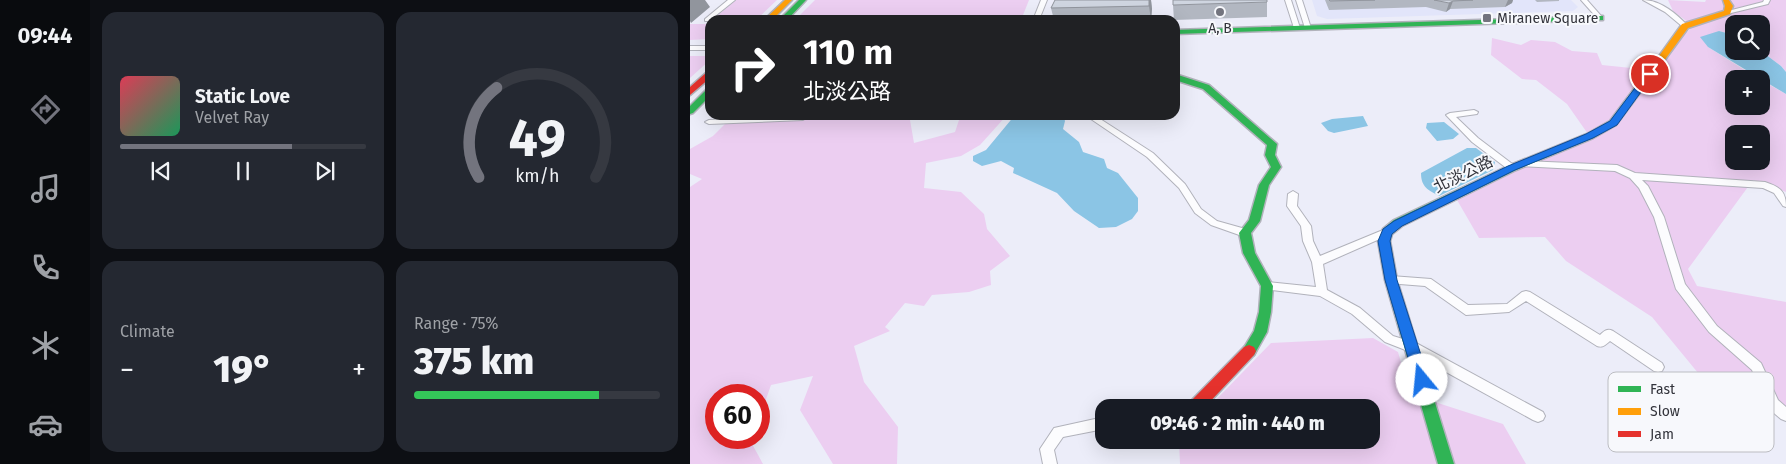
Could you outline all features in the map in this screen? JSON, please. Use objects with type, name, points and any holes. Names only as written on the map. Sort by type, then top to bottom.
[{"type":"street","points":[[713,15],[732,0]]},
{"type":"street","points":[[773,15],[789,0]]},
{"type":"street","points":[[788,15],[803,0]]},
{"type":"street","points":[[1038,15],[1044,0]]},
{"type":"street","points":[[1288,0],[1302,28]]},
{"type":"street","points":[[1299,0],[1302,28]]},
{"type":"street","points":[[1584,0],[1600,18]]},
{"type":"street","points":[[1646,0],[1667,11],[1685,26],[1727,12],[1766,3],[1767,0]]},
{"type":"street","points":[[1726,0],[1729,6],[1727,12]]},
{"type":"street","points":[[1180,32],[1600,18]]},
{"type":"street","name":"北淡公路","points":[[1387,232],[1398,224],[1517,166],[1590,136],[1613,123],[1685,26]]},
{"type":"street","points":[[690,48],[705,48]]},
{"type":"street","points":[[690,92],[705,78]]},
{"type":"street","points":[[1180,79],[1206,87],[1216,94],[1240,118],[1272,144],[1270,155],[1276,167],[1264,185],[1254,221],[1244,233]]},
{"type":"street","points":[[690,111],[705,96]]},
{"type":"street","points":[[1474,112],[1450,115],[1475,140],[1517,166],[1617,168],[1633,176],[1643,186],[1659,217],[1680,286],[1714,329],[1757,367],[1759,372]]},
{"type":"street","points":[[709,122],[756,120]]},
{"type":"street","points":[[1097,120],[1150,155],[1182,186],[1198,211],[1214,223],[1244,233]]},
{"type":"street","points":[[1633,176],[1765,185],[1777,191],[1786,204]]},
{"type":"street","points":[[1293,194],[1292,206],[1306,226],[1308,241],[1316,262],[1322,292]]},
{"type":"street","points":[[1316,262],[1387,232]]},
{"type":"street","points":[[1387,232],[1384,241],[1391,280],[1446,464]]},
{"type":"street","points":[[1203,399],[1247,356],[1260,332],[1267,286],[1249,253],[1244,233]]},
{"type":"street","points":[[1391,280],[1427,282],[1466,310],[1509,308],[1526,295],[1601,342],[1609,334],[1658,367]]},
{"type":"street","points":[[1267,286],[1322,292],[1356,311],[1388,339],[1412,347],[1538,416]]},
{"type":"street","points":[[1774,405],[1786,415]]},
{"type":"street","points":[[1050,464],[1047,450],[1059,432],[1095,425]]},
{"type":"shaded area","points":[[736,0],[777,0],[761,15],[718,15]]},
{"type":"shaded area","points":[[815,0],[1029,0],[1023,15],[800,15]]},
{"type":"shaded area","points":[[1312,0],[1571,0],[1578,7],[1573,11],[1327,19],[1317,16]]},
{"type":"shaded area","points":[[1668,0],[1705,2],[1706,0],[1786,0],[1786,72],[1770,58],[1770,15],[1725,15],[1725,33],[1719,31],[1708,47],[1725,58],[1725,60],[1729,60],[1745,70],[1725,70],[1725,115],[1770,115],[1770,85],[1786,94],[1786,192],[1753,180],[1688,269],[1697,286],[1786,302],[1786,417],[1774,412],[1774,372],[1697,372],[1652,317],[1566,261],[1545,237],[1479,238],[1453,193],[1588,134],[1567,104],[1536,80],[1522,79],[1491,55],[1492,38],[1521,45],[1531,40],[1555,42],[1572,51],[1597,53],[1602,65],[1641,69],[1658,68],[1680,39],[1693,26],[1673,11]]},
{"type":"shaded area","points":[[690,24],[705,24],[705,39],[690,40]]},
{"type":"shaded area","points":[[690,56],[705,56],[705,64],[690,78]]},
{"type":"shaded area","points":[[729,120],[910,120],[914,143],[955,132],[959,120],[1002,120],[980,145],[961,156],[926,163],[924,188],[961,192],[984,214],[987,229],[1010,256],[990,271],[991,285],[969,292],[932,295],[924,306],[905,303],[885,327],[890,331],[854,346],[864,382],[898,427],[897,464],[833,464],[800,410],[813,376],[771,385],[770,388],[770,384],[705,384],[705,449],[755,449],[763,464],[690,464],[690,187],[702,179],[690,174],[690,149],[713,136]]},
{"type":"shaded area","points":[[1373,338],[1398,352],[1410,394],[1503,424],[1526,464],[1180,464],[1179,449],[1380,449],[1380,399],[1217,399],[1271,343]]},
{"type":"water","points":[[1719,31],[1725,33],[1725,57],[1708,47],[1700,37]]},
{"type":"water","points":[[1770,58],[1786,72],[1786,94],[1770,84],[1770,70],[1746,70],[1730,60],[1770,60]]},
{"type":"water","points":[[1363,116],[1368,126],[1334,133],[1328,131],[1321,123],[1332,119]]},
{"type":"water","points":[[1011,120],[1065,120],[1063,129],[1079,142],[1083,152],[1104,159],[1107,168],[1118,173],[1138,198],[1138,211],[1132,219],[1116,227],[1099,228],[1074,211],[1057,193],[1013,173],[1014,168],[1001,161],[982,166],[973,161],[973,156],[986,150]]},
{"type":"water","points":[[1444,122],[1459,134],[1453,139],[1437,141],[1426,128],[1427,123]]},
{"type":"water","points":[[1467,148],[1476,148],[1495,162],[1493,170],[1439,196],[1426,188],[1422,182],[1421,173]]},
{"type":"building","points":[[1055,0],[1149,0],[1149,6],[1051,8]]},
{"type":"building","points":[[1173,0],[1267,0],[1267,2],[1173,5]]},
{"type":"building","points":[[1329,0],[1375,0],[1330,1]]},
{"type":"building","points":[[1434,0],[1473,0],[1449,3]]},
{"type":"traffic: fast","points":[[788,15],[803,0]]},
{"type":"traffic: fast","points":[[1180,32],[1600,18]]},
{"type":"traffic: fast","points":[[1446,464],[1391,280],[1384,241],[1387,232],[1398,223],[1512,168],[1590,136],[1613,123],[1658,63]]},
{"type":"traffic: fast","points":[[1180,79],[1206,87],[1272,144],[1270,155],[1276,167],[1264,185],[1254,221],[1245,233],[1249,253],[1267,286],[1265,312],[1260,332],[1249,351]]},
{"type":"traffic: fast","points":[[690,111],[705,96]]},
{"type":"traffic: slow","points":[[773,15],[789,0]]},
{"type":"traffic: slow","points":[[1658,63],[1685,26],[1727,12],[1729,6],[1726,0]]},
{"type":"traffic: jam","points":[[690,92],[705,78]]},
{"type":"traffic: jam","points":[[1203,399],[1249,351]]},
{"type":"place","name":"A, B","points":[[1220,12]]},
{"type":"place","name":"Miranew Square","points":[[1487,18]]},
{"type":"route","points":[[1422,380],[1391,280],[1384,241],[1387,232],[1398,224],[1512,168],[1590,136],[1613,123],[1650,74]]}]
